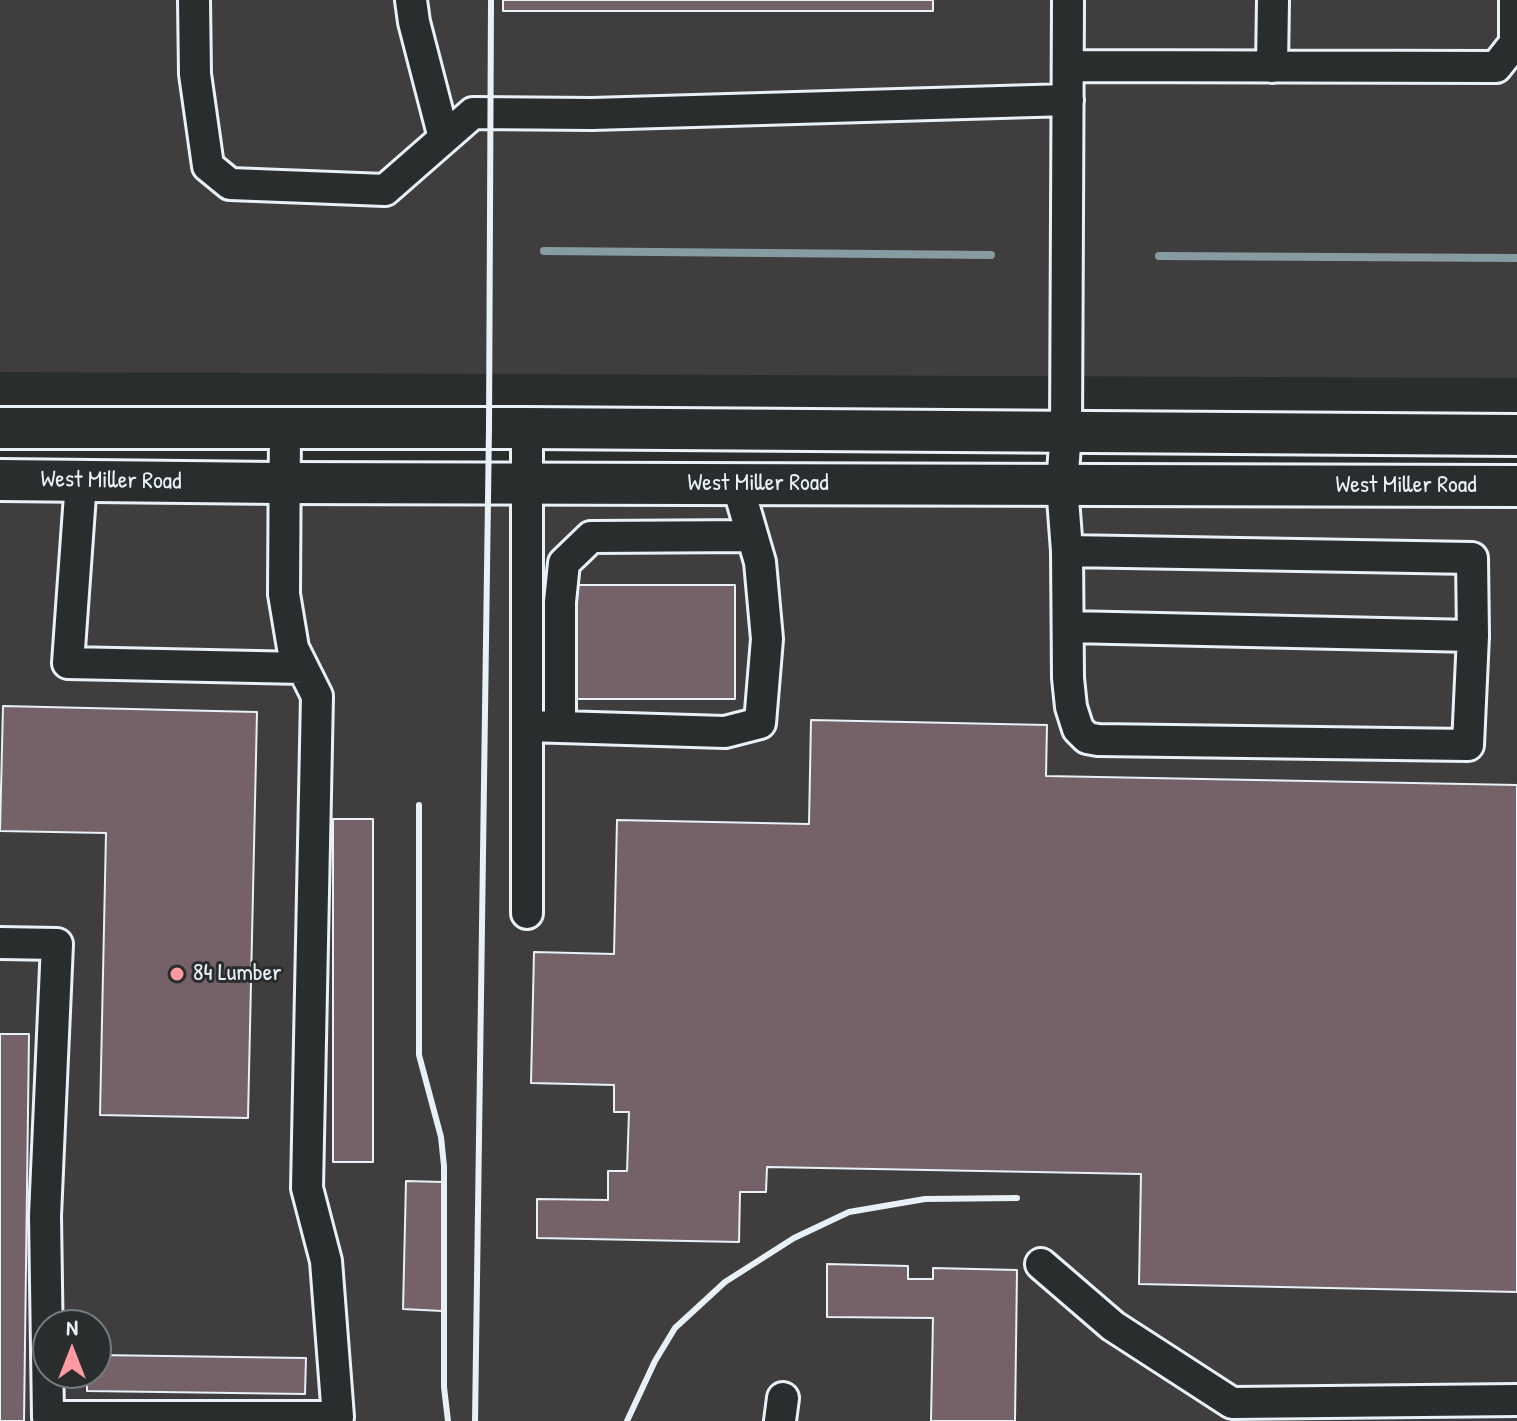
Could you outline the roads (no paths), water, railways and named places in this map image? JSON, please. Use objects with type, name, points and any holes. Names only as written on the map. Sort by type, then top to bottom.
[{"type":"main road","points":[[0,428],[527,428],[1517,435]]},
{"type":"main road","name":"West Miller Road","points":[[0,480],[1517,486]]},
{"type":"lane","points":[[194,0],[195,74],[208,166],[230,184],[385,190],[473,113],[592,114],[1068,100]]},
{"type":"lane","points":[[411,0],[444,138]]},
{"type":"lane","points":[[1067,551],[1472,558],[1473,636],[1468,745],[1098,740],[1087,738],[1078,729],[1071,707],[1068,678],[1067,551],[1062,485],[1066,432],[1068,0]]},
{"type":"lane","points":[[1272,67],[1273,0]]},
{"type":"lane","points":[[1068,66],[1506,70],[1515,43],[1515,0]]},
{"type":"lane","points":[[0,943],[57,944],[45,1216],[48,1417],[338,1417],[326,1261],[307,1188],[317,696],[293,648],[284,594],[285,428]]},
{"type":"lane","points":[[527,428],[527,913]]},
{"type":"lane","points":[[81,481],[68,663],[303,668]]},
{"type":"lane","points":[[527,726],[725,732],[760,723],[767,639],[760,562],[737,483]]},
{"type":"lane","points":[[560,727],[560,602],[564,563],[591,537],[752,536]]},
{"type":"lane","points":[[1069,627],[1473,636]]},
{"type":"lane","points":[[1041,1264],[1113,1326],[1232,1403],[1394,1411],[1517,1400]]},
{"type":"waterway","points":[[544,251],[991,255]]},
{"type":"waterway","points":[[1159,256],[1517,258]]},
{"type":"railway","points":[[475,1421],[489,428],[491,0]]},
{"type":"railway","points":[[419,805],[419,1055],[441,1137],[444,1166],[444,1387],[448,1421]]},
{"type":"railway","points":[[627,1421],[655,1361],[675,1328],[725,1282],[794,1238],[849,1212],[925,1199],[1017,1198]]},
{"type":"place","name":"84 Lumber","points":[[177,974]]}]
